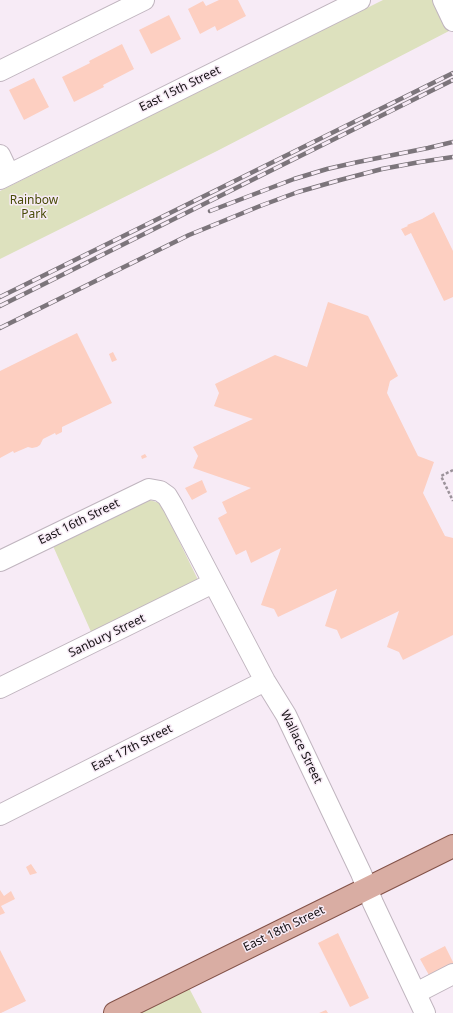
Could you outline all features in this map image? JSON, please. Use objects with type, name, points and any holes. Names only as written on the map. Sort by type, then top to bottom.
[{"type":"main road","name":"East 18th Street","points":[[115,1013],[453,846]]},
{"type":"street","points":[[0,71],[144,0]]},
{"type":"street","name":"East 15th Street","points":[[5,176],[360,0]]},
{"type":"street","points":[[443,0],[453,21]]},
{"type":"street","points":[[0,155],[5,176]]},
{"type":"street","name":"East 16th Street","points":[[0,561],[149,489],[160,491]]},
{"type":"street","name":"Wallace Street","points":[[160,491],[167,496],[173,506],[265,681],[286,715],[425,1013]]},
{"type":"street","name":"Sanbury Street","points":[[0,688],[213,583]]},
{"type":"street","name":"East 17th Street","points":[[0,815],[265,681]]},
{"type":"street","points":[[416,993],[453,974]]},
{"type":"path","points":[[453,470],[441,476],[453,502]]},
{"type":"green space","name":"Rainbow Park","points":[[383,0],[434,0],[449,31],[217,151],[0,259],[0,191]]},
{"type":"green space","points":[[150,500],[159,503],[163,508],[200,584],[92,634],[53,546]]},
{"type":"green space","points":[[189,988],[202,1013],[140,1013]]},
{"type":"building","points":[[219,0],[238,0],[246,16],[217,31],[215,26],[200,34],[188,9],[203,1],[206,6]]},
{"type":"building","points":[[169,15],[181,39],[151,54],[139,30]]},
{"type":"building","points":[[122,44],[134,69],[103,85],[104,87],[74,102],[62,77],[90,63],[89,61]]},
{"type":"building","points":[[34,78],[49,107],[24,120],[9,90]]},
{"type":"building","points":[[434,212],[453,251],[453,297],[444,301],[411,233],[405,236],[401,229]]},
{"type":"building","points":[[328,302],[368,316],[398,376],[390,381],[387,393],[418,456],[434,462],[423,493],[445,536],[453,538],[453,635],[403,660],[399,652],[387,647],[399,611],[341,639],[337,630],[325,626],[337,589],[278,617],[274,609],[261,605],[281,548],[251,563],[246,550],[236,555],[218,518],[227,513],[222,502],[251,488],[193,468],[198,456],[193,447],[253,419],[214,406],[219,393],[215,384],[275,355],[307,367]]},
{"type":"building","points":[[77,333],[112,403],[62,427],[62,432],[56,435],[55,433],[43,439],[37,447],[28,447],[14,453],[13,451],[0,458],[0,371]]},
{"type":"building","points":[[113,352],[117,360],[112,362],[109,354]]},
{"type":"building","points":[[145,454],[147,457],[142,459],[141,456]]},
{"type":"building","points":[[202,480],[207,492],[192,500],[185,488]]},
{"type":"building","points":[[31,864],[37,873],[30,875],[26,867]]},
{"type":"building","points":[[0,890],[4,896],[11,891],[15,899],[1,906],[5,913],[0,915]]},
{"type":"building","points":[[338,933],[369,998],[350,1007],[318,943]]},
{"type":"building","points":[[445,946],[453,962],[453,967],[430,977],[420,959]]},
{"type":"building","points":[[0,950],[26,1001],[1,1013],[0,1013]]},
{"type":"building","points":[[326,1010],[328,1013],[319,1013]]},
{"type":"railway","points":[[0,297],[453,73]]},
{"type":"railway","points":[[0,306],[453,80]]},
{"type":"railway","points":[[210,211],[294,179],[327,169],[453,142]]},
{"type":"railway","points":[[0,328],[189,235],[260,206],[298,192],[382,169],[453,157]]}]
